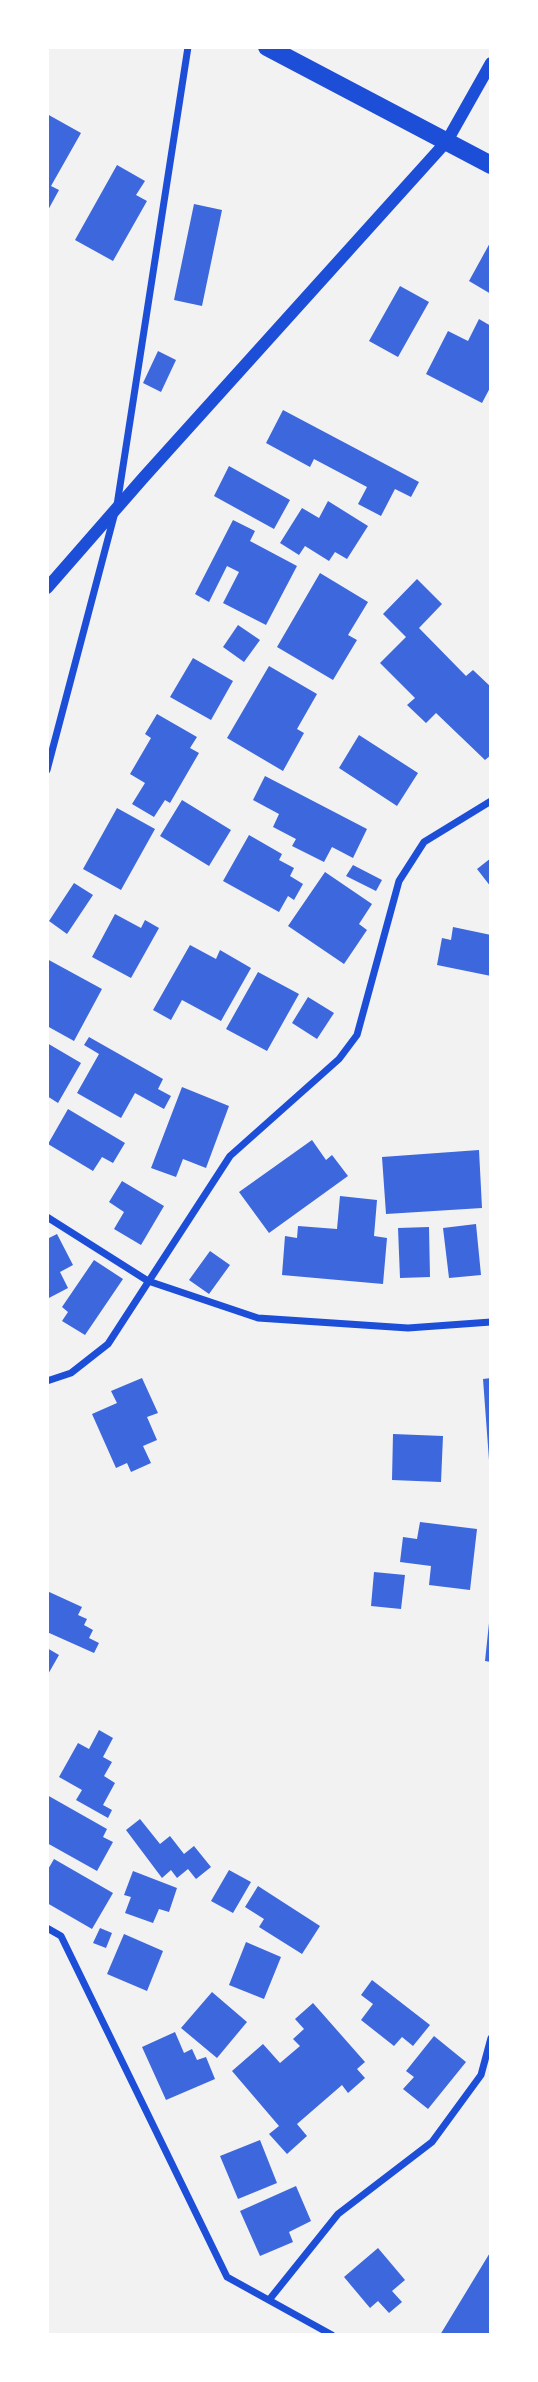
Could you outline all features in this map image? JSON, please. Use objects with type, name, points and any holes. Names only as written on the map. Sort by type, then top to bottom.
[{"type":"main road","points":[[267,47],[491,165]]},
{"type":"street","points":[[47,770],[116,509],[188,47]]},
{"type":"street","points":[[47,588],[446,141],[491,63]]},
{"type":"street","points":[[47,1381],[71,1373],[107,1344],[230,1156],[339,1059],[357,1035],[399,881],[424,842],[491,801]]},
{"type":"street","points":[[47,1217],[148,1281],[258,1318],[408,1328],[491,1322]]},
{"type":"street","points":[[47,1928],[61,1936],[227,2277],[317,2331],[332,2335]]},
{"type":"street","points":[[269,2300],[338,2214],[432,2142],[481,2075],[491,2038]]},
{"type":"building","points":[[47,114],[81,133],[51,186],[59,190],[47,212]]},
{"type":"building","points":[[117,165],[145,181],[136,195],[147,201],[113,261],[75,240]]},
{"type":"building","points":[[194,204],[222,210],[202,306],[174,300]]},
{"type":"building","points":[[491,241],[491,294],[469,281]]},
{"type":"building","points":[[400,286],[429,302],[398,357],[369,341]]},
{"type":"building","points":[[479,319],[491,326],[491,386],[482,403],[426,374],[448,331],[468,341]]},
{"type":"building","points":[[158,351],[176,360],[161,392],[143,383]]},
{"type":"building","points":[[283,410],[419,482],[411,497],[395,489],[381,516],[358,504],[367,487],[314,459],[310,467],[266,443]]},
{"type":"building","points":[[229,466],[290,500],[274,529],[214,496]]},
{"type":"building","points":[[328,501],[368,526],[347,559],[335,552],[329,561],[305,546],[299,555],[280,543],[302,508],[319,518]]},
{"type":"building","points":[[233,520],[255,531],[250,541],[297,566],[266,625],[223,603],[239,572],[227,566],[209,602],[195,594]]},
{"type":"building","points":[[320,573],[368,602],[348,635],[357,640],[333,680],[277,647]]},
{"type":"building","points":[[417,579],[442,604],[419,628],[466,676],[473,670],[491,687],[491,755],[485,760],[436,713],[426,723],[407,705],[415,698],[380,663],[406,637],[383,614]]},
{"type":"building","points":[[238,625],[260,640],[244,662],[223,647]]},
{"type":"building","points":[[193,658],[233,681],[211,720],[170,697]]},
{"type":"building","points":[[269,666],[317,694],[297,729],[304,733],[283,771],[227,738]]},
{"type":"building","points":[[157,714],[197,737],[190,748],[199,753],[170,803],[165,800],[154,817],[132,804],[145,783],[130,774],[151,738],[145,734]]},
{"type":"building","points":[[359,735],[418,773],[397,806],[339,768]]},
{"type":"building","points":[[265,776],[367,829],[353,858],[332,847],[324,862],[292,846],[296,839],[273,827],[279,814],[253,800]]},
{"type":"building","points":[[182,800],[231,830],[209,866],[160,836]]},
{"type":"building","points":[[117,808],[155,829],[121,890],[83,869]]},
{"type":"building","points":[[249,835],[282,854],[279,860],[294,868],[290,876],[303,884],[294,900],[288,896],[279,912],[223,881]]},
{"type":"building","points":[[491,858],[491,887],[477,869]]},
{"type":"building","points":[[353,865],[382,880],[376,891],[346,876]]},
{"type":"building","points":[[325,872],[372,904],[359,924],[367,930],[344,964],[288,926]]},
{"type":"building","points":[[74,883],[93,895],[67,934],[49,921]]},
{"type":"building","points":[[115,914],[141,928],[145,920],[159,928],[131,978],[92,957]]},
{"type":"building","points":[[453,927],[491,935],[491,976],[437,965],[442,938],[451,940]]},
{"type":"building","points":[[190,945],[216,959],[220,950],[251,968],[221,1021],[182,1000],[171,1020],[153,1010]]},
{"type":"building","points":[[47,959],[102,989],[74,1041],[47,1026]]},
{"type":"building","points":[[258,972],[299,994],[267,1051],[226,1029]]},
{"type":"building","points":[[308,997],[334,1013],[317,1039],[292,1023]]},
{"type":"building","points":[[89,1037],[163,1079],[158,1089],[171,1096],[164,1109],[135,1093],[121,1118],[77,1093],[99,1054],[84,1045]]},
{"type":"building","points":[[47,1043],[81,1063],[58,1103],[47,1096]]},
{"type":"building","points":[[182,1087],[229,1106],[206,1168],[183,1159],[176,1177],[151,1168]]},
{"type":"building","points":[[68,1109],[125,1143],[113,1163],[102,1157],[93,1171],[48,1144]]},
{"type":"building","points":[[312,1140],[326,1160],[332,1155],[348,1176],[269,1233],[239,1192]]},
{"type":"building","points":[[479,1150],[482,1208],[386,1214],[382,1157]]},
{"type":"building","points":[[122,1181],[164,1206],[141,1245],[114,1229],[124,1212],[109,1202]]},
{"type":"building","points":[[340,1196],[377,1200],[374,1236],[387,1238],[383,1284],[282,1275],[285,1236],[297,1238],[298,1226],[337,1229]]},
{"type":"building","points":[[476,1224],[481,1275],[449,1278],[443,1228]]},
{"type":"building","points":[[429,1227],[430,1277],[400,1278],[398,1228]]},
{"type":"building","points":[[57,1234],[73,1265],[60,1272],[68,1288],[47,1299],[47,1239]]},
{"type":"building","points":[[210,1251],[230,1265],[209,1294],[189,1280]]},
{"type":"building","points":[[94,1260],[123,1279],[85,1335],[62,1321],[68,1312],[62,1307]]},
{"type":"building","points":[[142,1378],[158,1413],[147,1417],[157,1440],[143,1446],[151,1463],[131,1472],[127,1463],[116,1468],[92,1414],[117,1403],[111,1391]]},
{"type":"building","points":[[491,1378],[491,1460],[489,1460],[483,1379]]},
{"type":"building","points":[[393,1434],[443,1436],[441,1482],[392,1480]]},
{"type":"building","points":[[420,1522],[477,1529],[470,1590],[429,1585],[431,1566],[400,1562],[403,1537],[417,1539]]},
{"type":"building","points":[[374,1572],[405,1575],[401,1609],[371,1606]]},
{"type":"building","points":[[47,1591],[82,1607],[78,1615],[87,1619],[84,1625],[93,1630],[89,1638],[99,1643],[94,1653],[47,1632]]},
{"type":"building","points":[[491,1623],[491,1662],[485,1661]]},
{"type":"building","points":[[47,1648],[59,1655],[47,1676]]},
{"type":"building","points":[[99,1730],[113,1738],[103,1757],[112,1762],[104,1776],[115,1783],[103,1805],[112,1810],[108,1818],[76,1800],[82,1790],[59,1777],[78,1743],[89,1749]]},
{"type":"building","points":[[47,1795],[107,1829],[103,1837],[113,1842],[97,1871],[47,1843]]},
{"type":"building","points":[[140,1819],[160,1844],[170,1836],[184,1854],[194,1846],[211,1867],[196,1879],[188,1869],[177,1878],[171,1870],[162,1878],[126,1830]]},
{"type":"building","points":[[54,1859],[113,1893],[92,1929],[47,1903],[47,1871]]},
{"type":"building","points":[[229,1870],[251,1882],[233,1913],[211,1901]]},
{"type":"building","points":[[133,1871],[177,1888],[169,1912],[159,1909],[153,1923],[125,1913],[131,1897],[124,1895]]},
{"type":"building","points":[[258,1886],[320,1926],[302,1954],[259,1927],[264,1919],[245,1907]]},
{"type":"building","points":[[100,1928],[112,1933],[106,1948],[93,1943]]},
{"type":"building","points":[[124,1934],[163,1951],[147,1991],[107,1974]]},
{"type":"building","points":[[246,1942],[281,1957],[264,1999],[229,1985]]},
{"type":"building","points":[[372,1980],[430,2025],[413,2046],[402,2037],[394,2046],[361,2020],[373,2004],[361,1995]]},
{"type":"building","points":[[212,1992],[247,2022],[217,2058],[181,2028]]},
{"type":"building","points":[[313,2003],[365,2062],[357,2069],[365,2078],[348,2093],[342,2085],[297,2124],[307,2136],[287,2154],[269,2134],[279,2126],[232,2071],[263,2044],[280,2063],[300,2046],[293,2039],[304,2029],[295,2019]]},
{"type":"building","points":[[175,2032],[184,2053],[192,2049],[197,2060],[206,2057],[215,2079],[166,2100],[142,2047]]},
{"type":"building","points":[[434,2036],[466,2062],[428,2109],[403,2089],[414,2077],[406,2071]]},
{"type":"building","points":[[260,2140],[277,2183],[238,2199],[220,2156]]},
{"type":"building","points":[[296,2186],[311,2221],[289,2232],[293,2242],[260,2256],[240,2211]]},
{"type":"building","points":[[378,2248],[405,2280],[392,2291],[402,2302],[389,2313],[378,2301],[370,2308],[344,2277]]},
{"type":"building","points":[[491,2251],[491,2335],[440,2335]]}]
